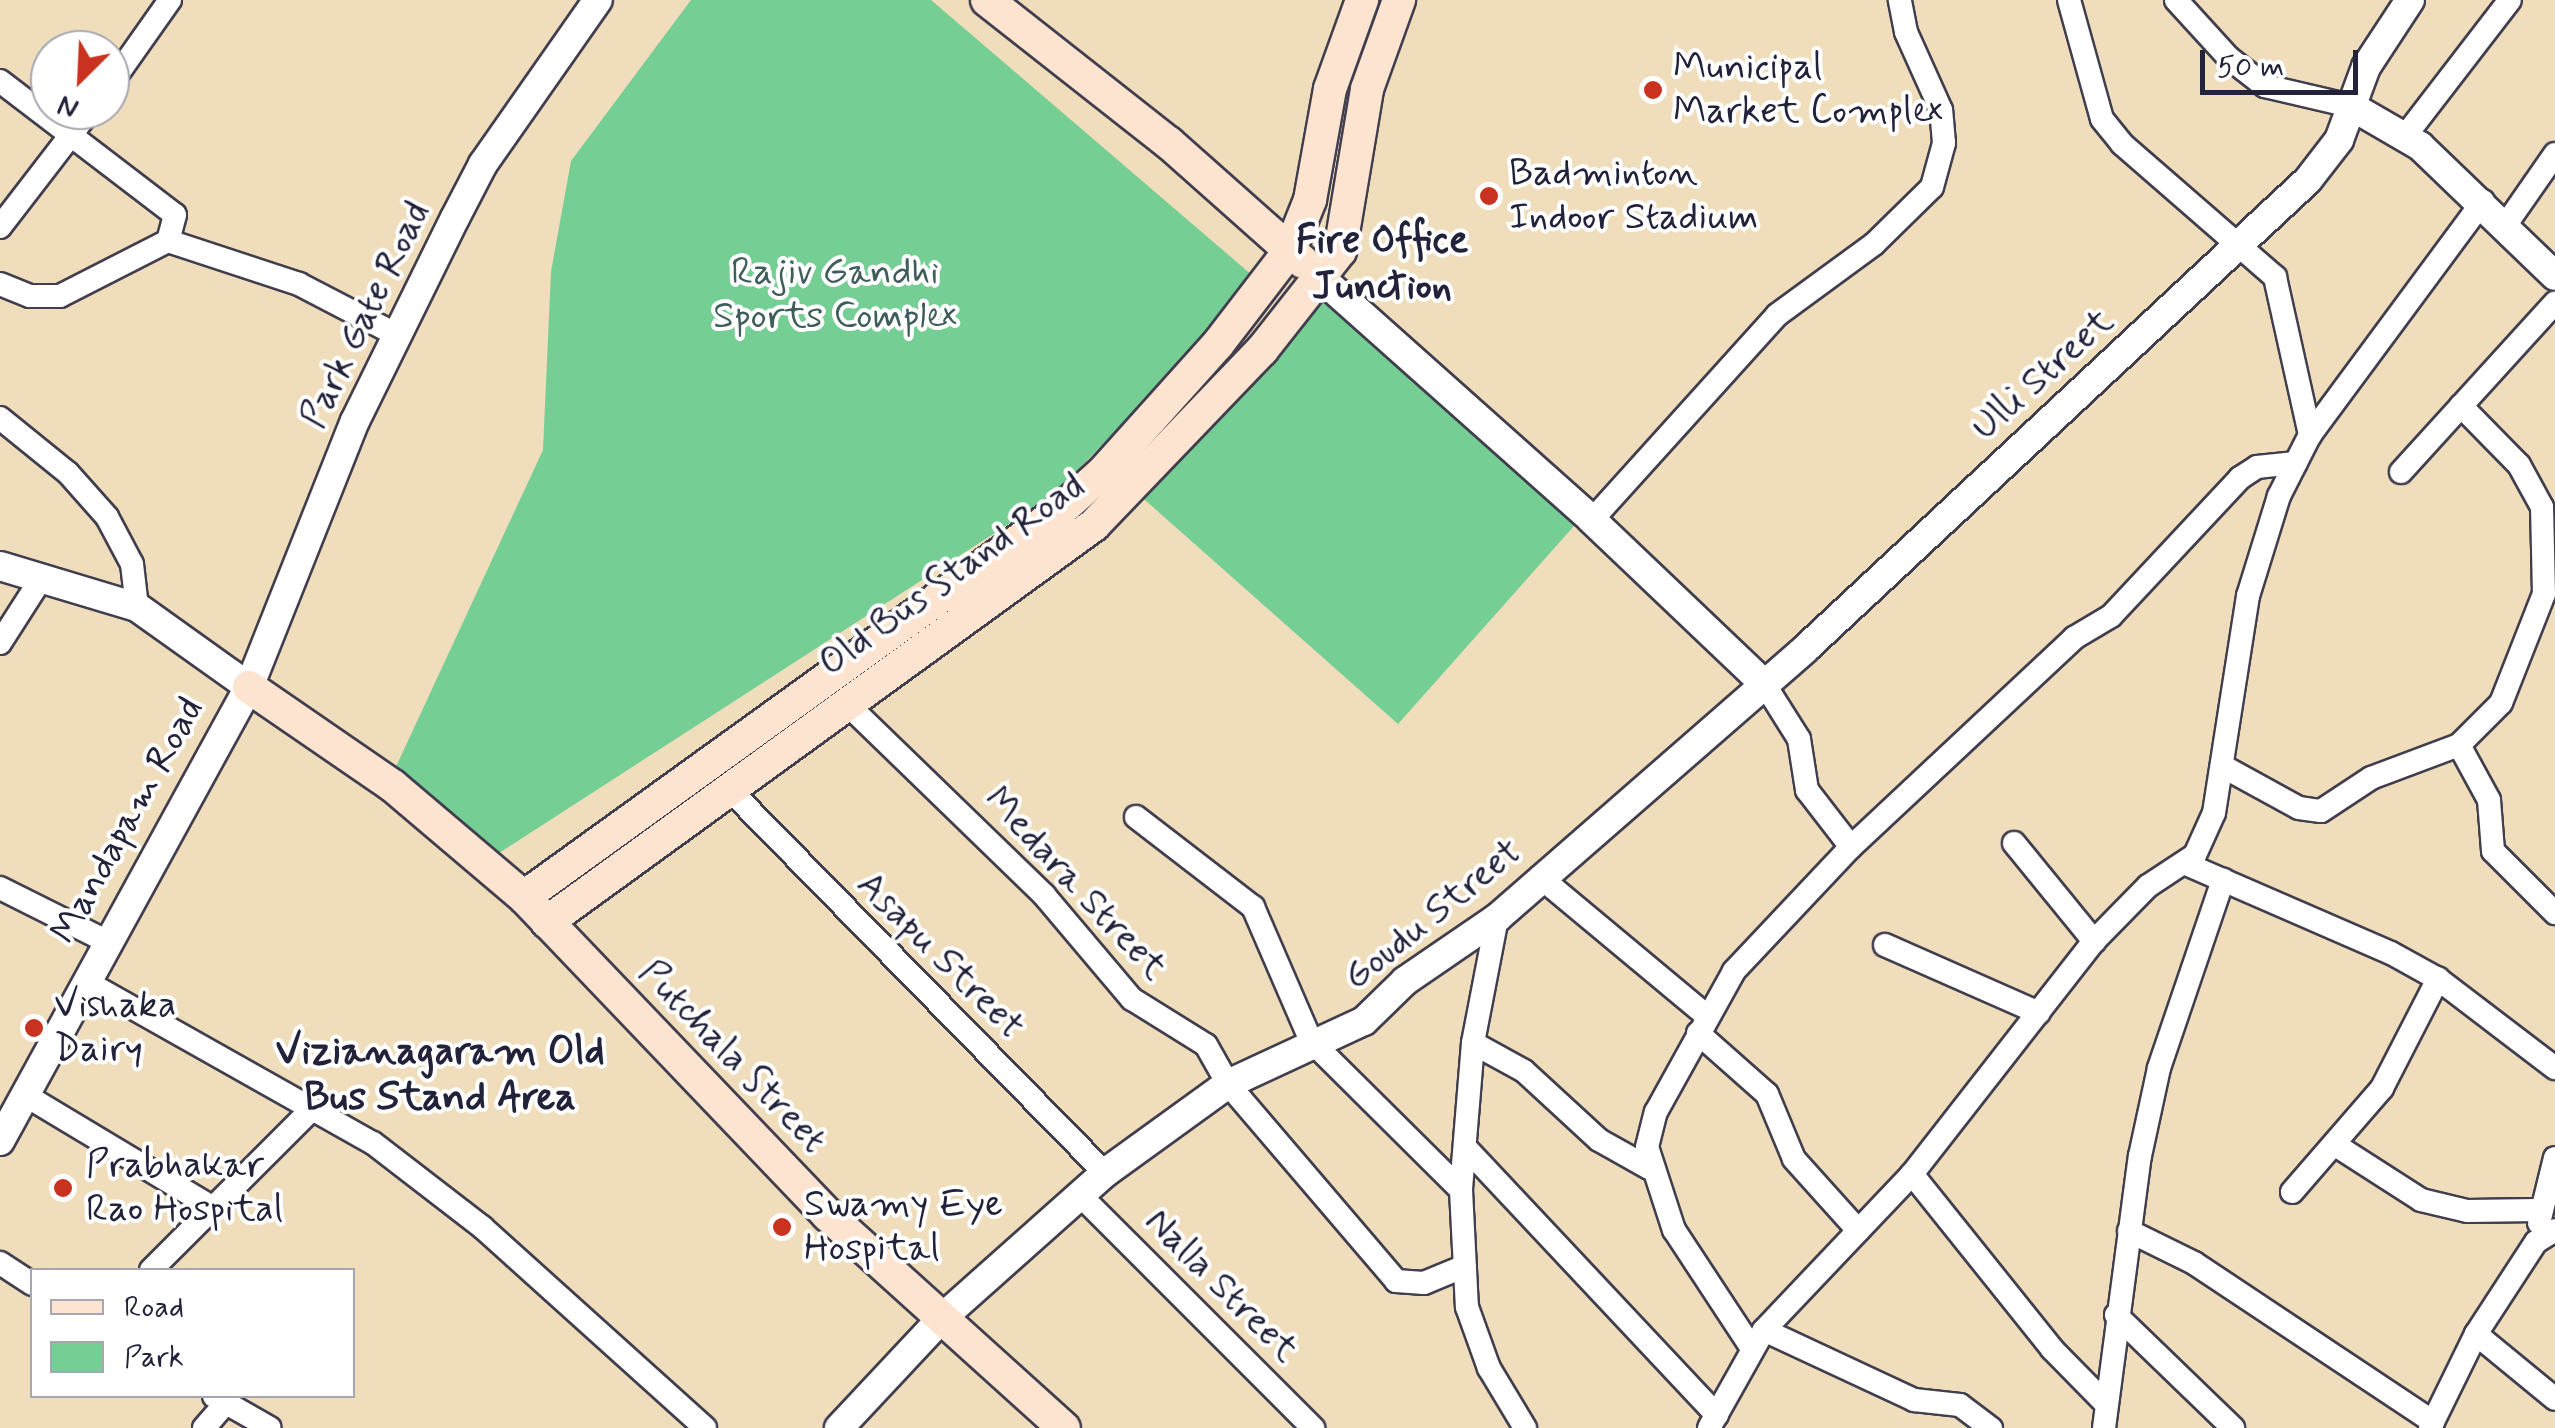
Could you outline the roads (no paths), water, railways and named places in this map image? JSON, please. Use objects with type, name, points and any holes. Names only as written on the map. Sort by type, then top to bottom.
[{"type":"main road","points":[[988,0],[1047,45],[1324,280]]},
{"type":"main road","name":"Old Bus Stand Road","points":[[547,922],[727,787],[1094,525],[1115,482],[1290,250],[1310,200],[1330,89],[1362,0]]},
{"type":"main road","name":"Old Bus Stand Road","points":[[524,897],[1060,510],[1115,482],[1324,280],[1344,240],[1370,76],[1398,0]]},
{"type":"main road","name":"Mandapam Road","points":[[249,688],[378,775],[524,897]]},
{"type":"main road","name":"Putchala Street","points":[[524,897],[828,1215],[1064,1428]]},
{"type":"street","points":[[130,56],[170,0]]},
{"type":"street","name":"Park Gate Road","points":[[249,688],[299,549],[397,335],[483,164],[598,0]]},
{"type":"street","points":[[1592,520],[1777,315],[1874,244],[1932,187],[1944,143],[1941,110],[1900,0]]},
{"type":"street","points":[[2070,0],[2102,118],[2156,175],[2244,244],[2280,290],[2310,435]]},
{"type":"street","points":[[2176,0],[2229,58],[2266,86],[2352,106],[2406,135],[2483,201],[2555,276]]},
{"type":"street","name":"Ulli Street","points":[[1765,686],[2244,244],[2330,156],[2366,67],[2410,0]]},
{"type":"street","points":[[2406,135],[2510,0]]},
{"type":"street","points":[[0,81],[174,215],[168,241]]},
{"type":"street","points":[[0,226],[75,130]]},
{"type":"street","points":[[2506,223],[2555,154]]},
{"type":"street","points":[[1465,1147],[1713,1421],[1757,1338],[1912,1174],[2094,941],[2148,886],[2186,864],[2206,836],[2224,767],[2254,568],[2296,463],[2310,435],[2483,201]]},
{"type":"street","points":[[0,284],[30,296],[60,296],[168,241],[299,284],[397,335]]},
{"type":"street","points":[[1324,280],[1592,520],[1765,686],[1799,739],[1807,790],[1850,847]]},
{"type":"street","points":[[2401,472],[2555,303]]},
{"type":"street","points":[[2224,767],[2309,812],[2371,778],[2459,746],[2501,703],[2544,594],[2542,507],[2532,482],[2461,406]]},
{"type":"street","points":[[0,418],[68,473],[107,517],[132,564],[137,607]]},
{"type":"street","points":[[1992,1428],[1960,1405],[1914,1400],[1757,1338],[1674,1230],[1648,1168],[1651,1125],[1702,1024],[1747,952],[1850,847],[2064,648],[2111,616],[2240,478],[2257,468],[2296,463]]},
{"type":"street","points":[[0,566],[137,607],[249,688]]},
{"type":"street","points":[[0,643],[42,579]]},
{"type":"street","name":"Goudu Street","points":[[839,1428],[941,1319],[1105,1172],[1228,1084],[1311,1041],[1364,1020],[1405,981],[1497,918],[1765,686]]},
{"type":"street","name":"Mandapam Road","points":[[0,1141],[106,941],[249,688]]},
{"type":"street","name":"Medara Street","points":[[846,702],[1044,895],[1132,999],[1206,1045],[1228,1084],[1396,1281],[1424,1282],[1465,1266]]},
{"type":"street","points":[[2459,746],[2484,784],[2493,852],[2555,912]]},
{"type":"street","name":"Asapu Street","points":[[727,787],[1105,1172]]},
{"type":"street","points":[[1136,817],[1253,908],[1311,1041],[1461,1190]]},
{"type":"street","points":[[2014,843],[2094,941]]},
{"type":"street","points":[[2186,864],[2438,979],[2555,1068]]},
{"type":"street","points":[[1540,877],[1702,1024],[1767,1094],[1794,1159],[1858,1230]]},
{"type":"street","points":[[2104,1428],[2116,1315],[2159,1068],[2223,880]]},
{"type":"street","points":[[0,888],[106,941]]},
{"type":"street","points":[[1497,918],[1473,1043],[1461,1190],[1467,1307],[1489,1368],[1525,1428]]},
{"type":"street","points":[[1885,945],[2039,1014]]},
{"type":"street","points":[[2292,1192],[2337,1146],[2390,1075],[2438,979]]},
{"type":"street","points":[[85,980],[310,1111],[346,1124],[469,1216],[705,1428]]},
{"type":"street","points":[[1473,1043],[1524,1071],[1599,1140],[1648,1168]]},
{"type":"street","points":[[25,1094],[214,1208]]},
{"type":"street","points":[[152,1268],[310,1111]]},
{"type":"street","points":[[2337,1146],[2422,1200],[2467,1211],[2538,1210]]},
{"type":"street","points":[[2129,1231],[2194,1263],[2431,1425],[2476,1334],[2549,1234],[2538,1210],[2555,1158]]},
{"type":"street","points":[[1912,1174],[2052,1349],[2105,1403]]},
{"type":"street","name":"Nalla Street","points":[[1080,1194],[1312,1428]]},
{"type":"street","points":[[0,1263],[30,1283]]},
{"type":"street","points":[[2116,1315],[2233,1428]]},
{"type":"street","points":[[2476,1334],[2555,1399]]},
{"type":"street","points":[[204,1428],[220,1399],[270,1428]]},
{"type":"place","name":"Municipal Market Complex","points":[[1653,90]]},
{"type":"place","name":"Badminton Indoor Stadium","points":[[1489,196]]},
{"type":"place","name":"Vishaka Dairy","points":[[34,1028]]},
{"type":"place","name":"Prabhakar Rao Hospital","points":[[63,1188]]},
{"type":"place","name":"Swamy Eye Hospital","points":[[782,1227]]},
{"type":"district","name":"Fire Office Junction","points":[[1382,264]]},
{"type":"district","name":"Vizianagaram Old Bus Stand Area","points":[[440,1075]]},
{"type":"park label","name":"Rajiv Gandhi Sports Complex","points":[[835,295]]}]
